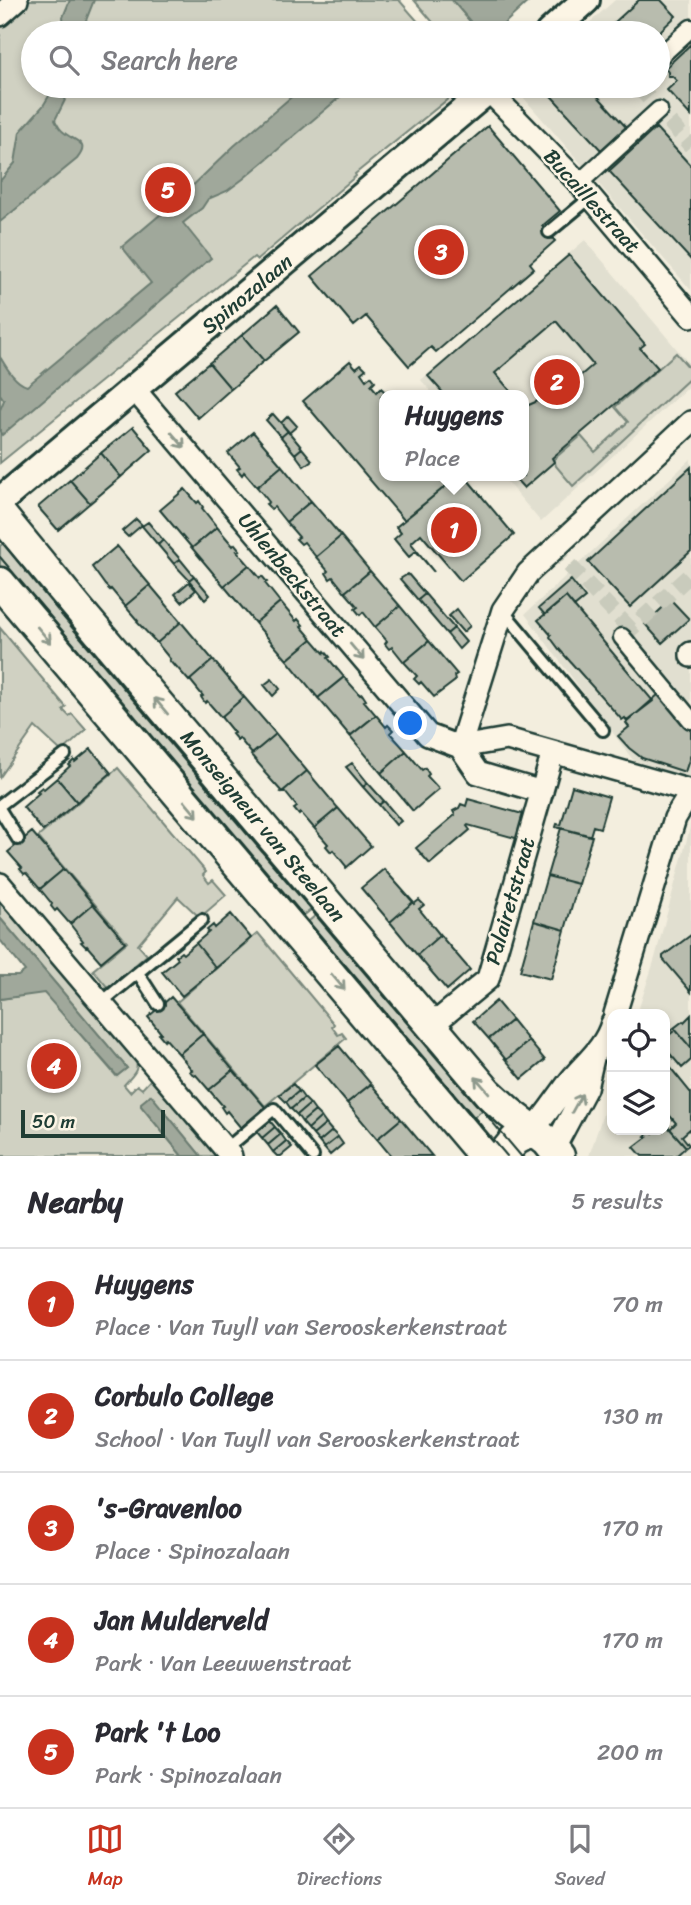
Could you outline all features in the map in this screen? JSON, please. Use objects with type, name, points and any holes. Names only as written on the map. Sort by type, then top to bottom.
[{"type":"main road","name":"Monseigneur van Steelaan","points":[[0,514],[488,1092],[549,1145]]},
{"type":"main road","name":"Monseigneur van Steelaan","points":[[0,583],[484,1156]]},
{"type":"main road","points":[[502,1156],[515,1140],[549,1145]]},
{"type":"street","points":[[0,15],[17,0]]},
{"type":"street","points":[[562,21],[586,0]]},
{"type":"street","points":[[670,47],[691,28]]},
{"type":"street","name":"Spinozalaan","points":[[0,501],[478,98]]},
{"type":"street","name":"Bucaillestraat","points":[[499,98],[585,190],[691,316]]},
{"type":"street","points":[[585,190],[659,110]]},
{"type":"street","name":"Uhlenbeckstraat","points":[[134,388],[428,735],[460,747]]},
{"type":"street","points":[[460,747],[503,610],[528,573],[691,422]]},
{"type":"street","points":[[622,637],[691,720]]},
{"type":"street","points":[[460,747],[507,739],[691,792],[675,818],[617,1009]]},
{"type":"street","points":[[460,747],[478,774],[542,792]]},
{"type":"street","name":"Palairetstraat","points":[[431,1026],[488,979],[553,752]]},
{"type":"street","points":[[0,884],[228,1153]]},
{"type":"street","points":[[549,1145],[549,1111],[570,1081],[594,1056],[607,1032]]},
{"type":"lane","points":[[549,232],[585,190]]},
{"type":"lane","points":[[503,610],[603,730]]},
{"type":"lane","points":[[18,839],[0,807],[65,755]]},
{"type":"lane","points":[[102,1002],[202,920]]},
{"type":"lane","points":[[138,973],[158,1004]]},
{"type":"lane","points":[[228,1153],[274,1109],[313,1156]]},
{"type":"shaded area","points":[[28,0],[399,0],[417,21],[21,21],[21,98],[449,98],[355,174],[356,176],[257,260],[254,257],[0,463],[0,23]]},
{"type":"shaded area","points":[[70,0],[94,0],[86,21],[64,21]]},
{"type":"shaded area","points":[[414,0],[452,0],[470,21],[432,21]]},
{"type":"shaded area","points":[[452,0],[530,0],[507,21],[470,21]]},
{"type":"shaded area","points":[[615,0],[691,0],[691,290],[524,98],[670,98],[670,21],[591,21]]},
{"type":"shaded area","points":[[48,98],[66,98],[55,120],[62,131],[82,146],[81,154],[0,222],[0,181],[15,163],[20,132]]},
{"type":"shaded area","points":[[290,98],[339,98],[243,179],[227,191],[208,199],[202,208],[183,223],[211,258],[2,435],[0,410],[4,400],[0,394],[0,357],[15,378],[27,386],[151,283],[122,247],[181,197],[234,146]]},
{"type":"shaded area","points":[[585,240],[691,366],[691,384],[541,522],[506,481],[529,481],[529,390],[430,390],[421,380]]},
{"type":"shaded area","points":[[676,353],[691,370],[691,377],[573,486],[556,466],[554,459],[581,436],[595,452],[628,422],[615,407]]},
{"type":"shaded area","points":[[691,459],[691,816],[685,777],[633,760],[525,614]]},
{"type":"shaded area","points":[[10,537],[317,905],[298,920],[0,571],[0,546]]},
{"type":"shaded area","points":[[0,628],[66,707],[63,710],[69,716],[72,714],[86,730],[62,752],[35,727],[0,777]]},
{"type":"shaded area","points":[[118,768],[206,872],[203,875],[209,883],[213,880],[226,895],[204,914],[201,912],[197,915],[178,897],[138,945],[147,955],[108,988],[93,970],[127,942],[38,837]]},
{"type":"shaded area","points":[[691,824],[691,1156],[589,1156],[607,1102],[607,1135],[670,1135],[670,1009],[639,1009]]},
{"type":"shaded area","points":[[0,898],[135,1056],[136,1069],[124,1085],[130,1092],[137,1085],[142,1089],[153,1077],[220,1156],[201,1156],[150,1095],[141,1106],[182,1156],[0,1156],[0,999],[44,992],[116,1076],[127,1068],[0,918]]},
{"type":"shaded area","points":[[321,911],[486,1107],[465,1125],[303,926]]},
{"type":"shaded area","points":[[0,918],[127,1068],[117,1076],[44,993],[0,999],[0,976],[18,976],[25,971],[0,940]]},
{"type":"shaded area","points":[[258,933],[334,1024],[332,1027],[338,1035],[342,1033],[346,1038],[265,1106],[177,1002]]},
{"type":"shaded area","points":[[151,1095],[201,1156],[182,1156],[141,1106]]},
{"type":"building","points":[[639,0],[661,0],[676,16],[670,22],[616,21]]},
{"type":"building","points":[[691,44],[691,116],[670,93],[670,87],[677,81],[670,76],[670,63]]},
{"type":"building","points":[[553,98],[599,98],[626,127],[601,150]]},
{"type":"building","points":[[488,126],[560,211],[542,226],[555,241],[530,263],[534,268],[436,352],[431,347],[409,366],[366,316],[354,326],[312,276]]},
{"type":"building","points":[[656,128],[691,166],[691,260],[609,171]]},
{"type":"building","points":[[569,255],[645,344],[640,348],[658,368],[552,458],[554,462],[524,488],[518,481],[529,481],[529,405],[547,397],[551,401],[593,365],[556,321],[495,373],[510,390],[441,390],[428,376]]},
{"type":"building","points":[[277,305],[299,332],[264,361],[242,335]]},
{"type":"building","points":[[242,335],[264,361],[231,389],[209,363]]},
{"type":"building","points":[[350,361],[356,368],[361,364],[366,369],[361,373],[366,380],[371,376],[375,381],[371,385],[377,392],[379,390],[379,481],[452,481],[404,520],[303,401]]},
{"type":"building","points":[[209,363],[231,389],[198,418],[175,391]]},
{"type":"building","points":[[273,414],[288,431],[281,437],[266,420]]},
{"type":"building","points":[[288,416],[297,426],[289,433],[281,423]]},
{"type":"building","points":[[133,427],[152,450],[121,477],[101,453]]},
{"type":"building","points":[[288,431],[302,448],[295,454],[281,437]]},
{"type":"building","points":[[253,432],[282,466],[257,487],[244,472],[242,475],[237,469],[240,467],[228,453]]},
{"type":"building","points":[[302,448],[312,460],[304,466],[295,454]]},
{"type":"building","points":[[101,453],[121,477],[90,503],[70,480]]},
{"type":"building","points":[[282,466],[311,501],[286,522],[274,507],[271,509],[266,504],[269,502],[257,487]]},
{"type":"building","points":[[691,467],[691,551],[630,607],[588,562]]},
{"type":"building","points":[[70,480],[90,503],[58,530],[38,507]]},
{"type":"building","points":[[452,481],[458,487],[469,481],[514,535],[461,581],[421,534],[411,543],[434,572],[416,551],[409,557],[394,539],[401,533],[396,527]]},
{"type":"building","points":[[185,489],[197,503],[199,501],[217,527],[192,548],[160,510]]},
{"type":"building","points":[[311,501],[341,536],[316,557],[304,542],[301,544],[296,539],[299,537],[286,522]]},
{"type":"building","points":[[136,519],[142,525],[128,537],[122,531]]},
{"type":"building","points":[[148,522],[163,540],[158,545],[142,526]]},
{"type":"building","points":[[217,527],[233,546],[235,544],[240,550],[237,551],[249,565],[224,586],[192,548]]},
{"type":"building","points":[[341,536],[370,571],[345,592],[333,577],[330,579],[326,573],[328,571],[316,557]]},
{"type":"building","points":[[163,540],[180,559],[174,564],[158,545]]},
{"type":"building","points":[[117,546],[150,585],[125,606],[92,567]]},
{"type":"building","points":[[180,559],[194,576],[189,580],[174,564]]},
{"type":"building","points":[[249,565],[260,578],[262,576],[280,602],[255,623],[224,586]]},
{"type":"building","points":[[370,571],[400,606],[375,627],[363,612],[360,615],[355,609],[358,607],[345,592]]},
{"type":"building","points":[[408,574],[425,594],[418,600],[400,579]]},
{"type":"building","points":[[194,576],[210,595],[205,600],[189,580]]},
{"type":"building","points":[[571,580],[585,598],[574,607],[566,597],[545,615],[539,608]]},
{"type":"building","points":[[189,582],[196,590],[182,602],[175,594]]},
{"type":"building","points":[[150,585],[181,622],[157,643],[125,606]]},
{"type":"building","points":[[425,594],[454,628],[447,634],[418,600]]},
{"type":"building","points":[[566,597],[653,701],[627,721],[625,718],[622,720],[559,649],[538,620]]},
{"type":"building","points":[[671,600],[689,619],[662,643],[645,624]]},
{"type":"building","points":[[280,602],[296,621],[298,619],[312,639],[287,660],[255,623]]},
{"type":"building","points":[[400,606],[429,641],[404,662],[392,647],[389,649],[385,644],[387,641],[375,627]]},
{"type":"building","points":[[457,609],[470,626],[463,632],[449,616]]},
{"type":"building","points":[[181,622],[213,660],[189,681],[157,643]]},
{"type":"building","points":[[454,628],[466,642],[459,649],[447,634]]},
{"type":"building","points":[[312,639],[324,653],[325,651],[344,677],[318,698],[287,660]]},
{"type":"building","points":[[429,641],[457,674],[454,676],[455,681],[434,697],[421,682],[419,684],[414,679],[417,676],[404,662]]},
{"type":"building","points":[[213,660],[244,697],[221,717],[207,701],[205,703],[201,697],[203,696],[190,680]]},
{"type":"building","points":[[344,677],[360,695],[362,694],[366,700],[364,701],[376,715],[350,736],[318,698]]},
{"type":"building","points":[[272,679],[280,689],[273,696],[264,685]]},
{"type":"building","points":[[659,694],[691,731],[691,754],[685,772],[642,758],[618,736],[629,727],[626,723]]},
{"type":"building","points":[[244,697],[276,734],[252,754],[239,738],[237,740],[221,717]]},
{"type":"building","points":[[376,715],[386,727],[388,725],[393,730],[390,733],[406,751],[381,773],[350,736]]},
{"type":"building","points":[[276,734],[307,771],[282,792],[251,755]]},
{"type":"building","points":[[91,749],[111,773],[77,802],[57,778],[74,760],[75,762]]},
{"type":"building","points":[[406,751],[422,770],[425,768],[429,774],[427,776],[439,789],[413,811],[381,773]]},
{"type":"building","points":[[352,763],[368,783],[363,787],[346,767]]},
{"type":"building","points":[[307,771],[338,808],[314,828],[301,813],[299,815],[294,809],[297,807],[285,792],[282,792]]},
{"type":"building","points":[[57,778],[77,802],[43,831],[23,807],[39,793],[37,791],[42,787],[44,789]]},
{"type":"building","points":[[368,783],[384,801],[379,805],[363,787]]},
{"type":"building","points":[[572,786],[609,797],[600,828],[593,826],[590,836],[556,827],[557,824],[561,825]]},
{"type":"building","points":[[468,799],[526,815],[519,839],[468,825],[470,830],[430,864],[416,848],[455,815],[453,811],[461,804],[466,806]]},
{"type":"building","points":[[384,801],[401,821],[396,825],[379,805]]},
{"type":"building","points":[[338,808],[371,846],[346,868],[314,828]]},
{"type":"building","points":[[561,828],[592,836],[578,884],[547,876]]},
{"type":"building","points":[[32,832],[64,869],[40,889],[24,874],[8,852]]},
{"type":"building","points":[[64,869],[93,904],[70,924],[57,909],[55,911],[40,889]]},
{"type":"building","points":[[384,869],[413,902],[390,922],[361,888]]},
{"type":"building","points":[[547,876],[578,884],[565,930],[534,921]]},
{"type":"building","points":[[419,900],[424,905],[419,909],[440,935],[417,955],[390,922]]},
{"type":"building","points":[[93,904],[125,942],[101,962],[81,942],[83,941],[70,924]]},
{"type":"building","points":[[231,914],[251,938],[216,968],[196,943],[213,925],[215,928]]},
{"type":"building","points":[[534,921],[565,930],[551,979],[520,971]]},
{"type":"building","points":[[440,935],[470,970],[447,990],[417,955]]},
{"type":"building","points":[[691,935],[691,992],[663,956]]},
{"type":"building","points":[[196,943],[216,968],[182,996],[162,972],[178,959],[176,956],[181,952],[183,954]]},
{"type":"building","points":[[171,997],[203,1034],[179,1054],[165,1038],[164,1040],[148,1017]]},
{"type":"building","points":[[496,1001],[512,1020],[489,1039],[473,1021]]},
{"type":"building","points":[[691,1015],[691,1048],[674,1028]]},
{"type":"building","points":[[512,1020],[529,1041],[506,1060],[489,1039]]},
{"type":"building","points":[[674,1028],[691,1048],[691,1060],[682,1068],[670,1054],[671,1030]]},
{"type":"building","points":[[203,1034],[233,1070],[209,1090],[194,1076],[179,1054]]},
{"type":"building","points":[[529,1041],[545,1060],[522,1079],[506,1060]]},
{"type":"building","points":[[339,1046],[371,1084],[347,1103],[315,1065]]},
{"type":"building","points":[[670,1067],[691,1093],[691,1128],[682,1136],[689,1145],[686,1147],[670,1129],[676,1123],[670,1116]]},
{"type":"building","points":[[233,1070],[265,1107],[241,1128],[227,1111],[225,1113],[221,1107],[223,1106],[209,1090]]},
{"type":"building","points":[[293,1084],[299,1091],[286,1102],[279,1095]]},
{"type":"building","points":[[371,1084],[401,1119],[377,1139],[347,1103]]},
{"type":"building","points":[[299,1091],[304,1098],[291,1109],[286,1102]]},
{"type":"building","points":[[304,1098],[310,1104],[297,1115],[291,1109]]},
{"type":"building","points":[[310,1104],[315,1111],[302,1122],[297,1115]]},
{"type":"building","points":[[315,1111],[321,1117],[308,1129],[302,1122]]},
{"type":"building","points":[[321,1117],[326,1124],[313,1135],[308,1129]]},
{"type":"building","points":[[401,1119],[432,1156],[391,1156],[377,1139]]},
{"type":"building","points":[[270,1121],[275,1127],[262,1138],[257,1132]]},
{"type":"building","points":[[326,1124],[332,1131],[319,1142],[313,1135]]},
{"type":"building","points":[[275,1127],[281,1134],[268,1145],[262,1138]]},
{"type":"building","points":[[670,1129],[686,1147],[676,1156],[642,1156],[634,1147],[647,1137],[645,1136],[670,1135]]},
{"type":"building","points":[[332,1131],[338,1137],[324,1148],[319,1142]]},
{"type":"building","points":[[281,1134],[286,1141],[273,1152],[268,1145]]},
{"type":"building","points":[[338,1137],[343,1144],[330,1155],[324,1148]]},
{"type":"building","points":[[286,1141],[292,1147],[277,1156],[273,1152]]},
{"type":"tunnel","points":[[649,98],[691,146]]},
{"type":"tunnel","points":[[553,548],[631,630]]},
{"type":"tunnel","points":[[623,636],[691,574]]},
{"type":"tram line","points":[[0,540],[521,1156]]},
{"type":"tram line","points":[[0,557],[507,1156]]},
{"type":"place","name":"Park 't Loo","points":[[168,190]]},
{"type":"place","name":"'s-Gravenloo","points":[[441,252]]},
{"type":"place","name":"Corbulo College","points":[[557,382]]},
{"type":"place","name":"Huygens","points":[[454,530]]},
{"type":"place","name":"Jan Mulderveld","points":[[54,1066]]}]
